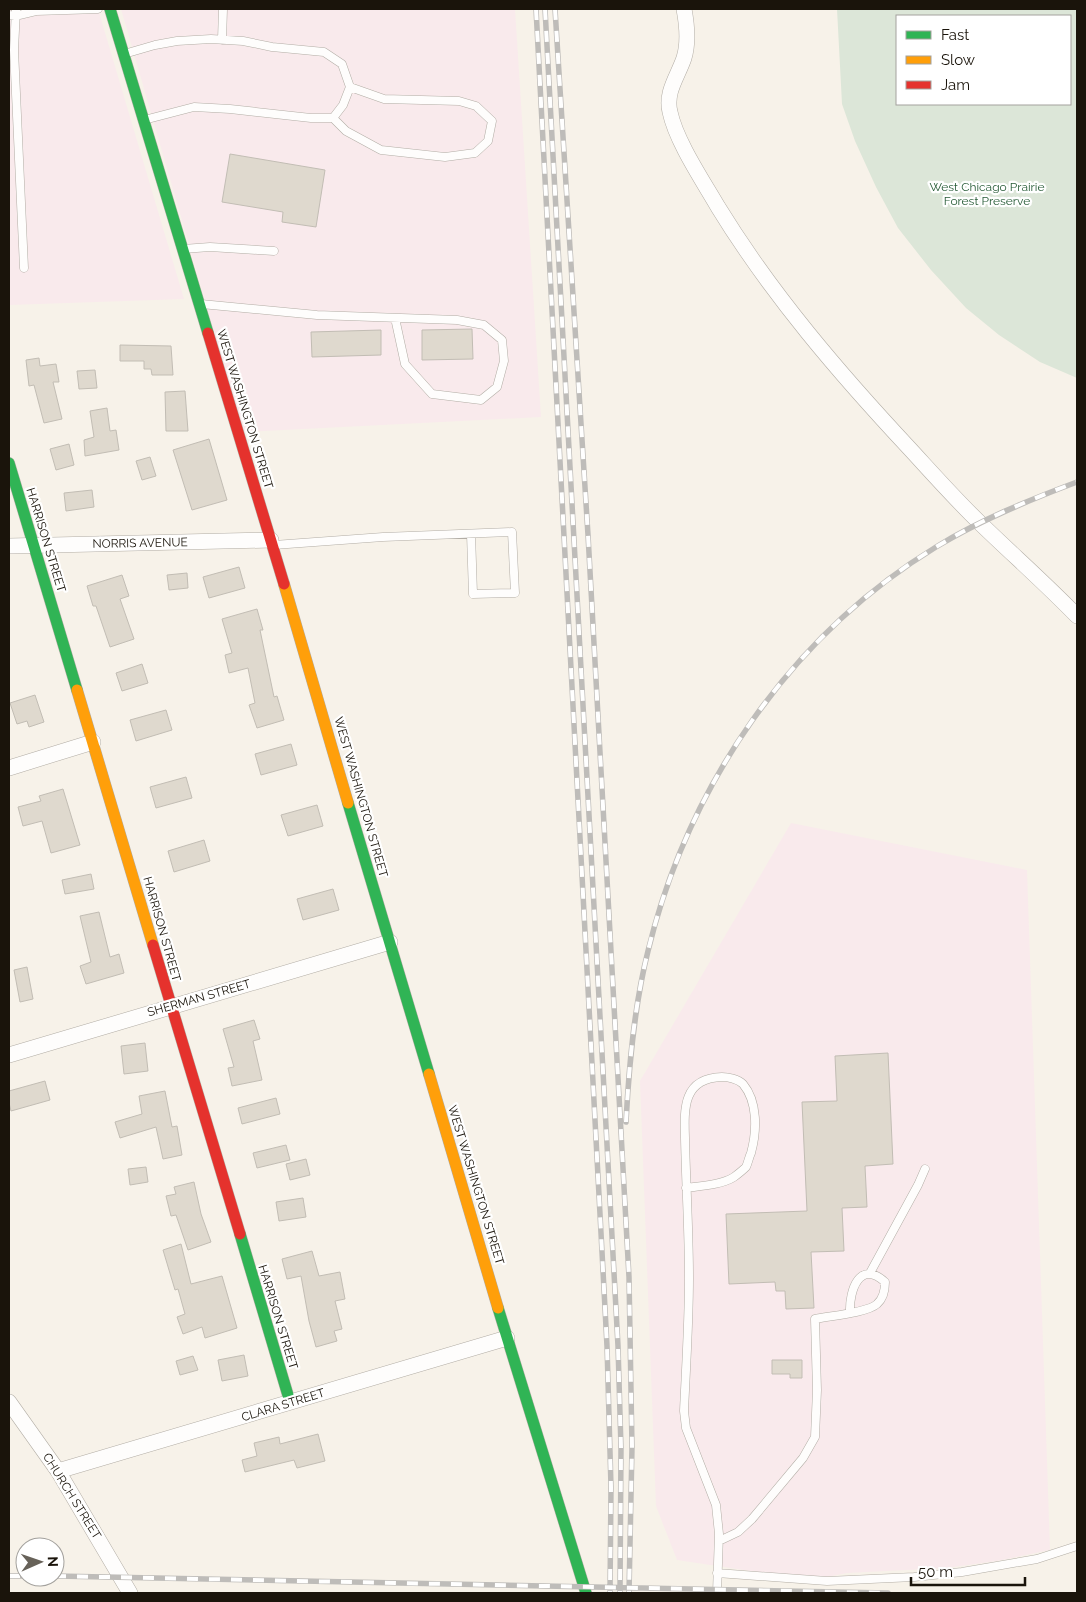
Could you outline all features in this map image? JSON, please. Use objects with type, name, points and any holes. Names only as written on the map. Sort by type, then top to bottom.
[{"type":"main road","name":"WEST WASHINGTON STREET","points":[[110,9],[200,304],[507,1338],[586,1593]]},
{"type":"main road","name":"HARRISON STREET","points":[[9,463],[290,1402]]},
{"type":"street","points":[[684,9],[687,43],[684,58],[671,86],[669,110],[674,125],[702,179],[738,238],[808,333],[864,400],[980,523],[1044,582],[1077,616]]},
{"type":"street","name":"NORRIS AVENUE","points":[[9,546],[271,542]]},
{"type":"street","points":[[9,768],[93,742]]},
{"type":"street","name":"SHERMAN STREET","points":[[9,1055],[390,942]]},
{"type":"street","name":"CLARA STREET","points":[[58,1471],[507,1338]]},
{"type":"street","name":"CHURCH STREET","points":[[9,1402],[58,1471],[130,1593]]},
{"type":"lane","points":[[24,268],[13,13],[98,9]]},
{"type":"lane","points":[[222,9],[222,40]]},
{"type":"lane","points":[[124,54],[177,41],[222,40],[324,52],[342,64],[350,87],[343,105],[334,118]]},
{"type":"lane","points":[[144,120],[194,107],[230,108],[311,118],[334,118],[346,131],[381,150],[445,156],[475,153],[488,142],[492,121],[476,106],[459,101],[384,99],[350,87]]},
{"type":"lane","points":[[183,249],[210,247],[274,252]]},
{"type":"lane","points":[[200,304],[317,315],[457,320],[484,325],[502,340],[504,360],[498,387],[480,400],[432,394],[405,364],[395,318]]},
{"type":"lane","points":[[271,542],[512,532],[515,592],[474,594],[471,534]]},
{"type":"lane","points":[[686,1188],[721,1182],[733,1177],[746,1166],[753,1144],[754,1106],[750,1094],[741,1082],[728,1077],[713,1078],[700,1082],[690,1090],[684,1110],[686,1188],[689,1279],[684,1411],[686,1428],[716,1506],[719,1542],[716,1593]]},
{"type":"lane","points":[[850,1313],[849,1300],[852,1290],[864,1276],[870,1273],[925,1169]]},
{"type":"lane","points":[[719,1542],[738,1532],[752,1519],[810,1447],[815,1437],[816,1425],[815,1319],[861,1311],[877,1304],[885,1293],[885,1282],[877,1275],[870,1273]]},
{"type":"lane","points":[[717,1573],[827,1581],[914,1577],[962,1572],[1038,1559],[1077,1546]]},
{"type":"shaded area","points":[[9,9],[98,9],[184,299],[9,305]]},
{"type":"shaded area","points":[[121,9],[515,9],[541,417],[243,432]]},
{"type":"shaded area","points":[[791,823],[1027,870],[1050,1550],[997,1561],[946,1568],[847,1573],[812,1580],[677,1560],[656,1506],[640,1081]]},
{"type":"green space","name":"West Chicago Prairie Forest Preserve","points":[[837,9],[1077,9],[1077,378],[1040,362],[999,335],[966,308],[931,270],[898,228],[876,187],[855,141],[842,104]]},
{"type":"building","points":[[230,154],[325,170],[316,227],[282,222],[283,212],[222,202]]},
{"type":"building","points":[[472,329],[473,359],[422,360],[422,330]]},
{"type":"building","points":[[381,330],[381,355],[312,357],[311,332]]},
{"type":"building","points":[[120,345],[171,346],[173,375],[152,375],[151,369],[144,369],[144,361],[120,361]]},
{"type":"building","points":[[39,358],[40,366],[56,364],[59,382],[53,382],[62,419],[44,423],[34,385],[29,386],[26,360]]},
{"type":"building","points":[[95,370],[97,388],[79,389],[77,371]]},
{"type":"building","points":[[185,391],[188,431],[166,431],[165,392]]},
{"type":"building","points":[[107,408],[110,431],[116,430],[119,450],[85,456],[84,440],[94,437],[90,411]]},
{"type":"building","points":[[209,439],[227,500],[192,510],[173,450]]},
{"type":"building","points":[[69,444],[74,465],[56,470],[50,449]]},
{"type":"building","points":[[150,457],[156,476],[142,480],[136,461]]},
{"type":"building","points":[[92,490],[94,507],[66,511],[64,493]]},
{"type":"building","points":[[239,567],[245,588],[209,598],[203,577]]},
{"type":"building","points":[[187,573],[188,588],[169,590],[167,575]]},
{"type":"building","points":[[122,575],[129,596],[120,599],[134,639],[110,647],[87,586]]},
{"type":"building","points":[[257,609],[263,630],[260,630],[274,697],[277,696],[284,720],[257,728],[249,705],[255,703],[248,668],[229,673],[225,655],[232,653],[222,619]]},
{"type":"building","points":[[142,664],[148,683],[122,691],[116,673]]},
{"type":"building","points":[[35,695],[44,722],[29,727],[27,721],[17,724],[10,703]]},
{"type":"building","points":[[166,710],[172,730],[136,741],[130,720]]},
{"type":"building","points":[[291,744],[297,765],[261,775],[255,754]]},
{"type":"building","points":[[186,777],[192,798],[156,808],[150,787]]},
{"type":"building","points":[[63,789],[80,845],[51,853],[42,821],[23,826],[18,807],[41,801],[39,796]]},
{"type":"building","points":[[317,805],[323,826],[288,836],[281,815]]},
{"type":"building","points":[[204,840],[210,861],[174,872],[168,851]]},
{"type":"building","points":[[91,874],[94,889],[65,894],[62,880]]},
{"type":"building","points":[[333,889],[339,910],[303,920],[297,899]]},
{"type":"building","points":[[99,912],[110,957],[119,954],[124,973],[86,984],[80,966],[91,962],[80,916]]},
{"type":"building","points":[[27,967],[33,999],[20,1002],[14,970]]},
{"type":"building","points":[[254,1020],[260,1039],[253,1041],[262,1080],[232,1086],[228,1068],[234,1067],[223,1029]]},
{"type":"building","points":[[145,1043],[148,1071],[124,1074],[121,1046]]},
{"type":"building","points":[[888,1053],[893,1164],[865,1166],[867,1207],[842,1208],[844,1251],[811,1252],[814,1308],[786,1309],[785,1291],[776,1291],[775,1282],[729,1284],[726,1214],[807,1211],[802,1102],[837,1101],[835,1056]]},
{"type":"building","points":[[45,1081],[50,1100],[11,1111],[9,1091]]},
{"type":"building","points":[[165,1091],[172,1127],[177,1126],[182,1155],[163,1159],[156,1127],[120,1138],[115,1122],[142,1114],[139,1096]]},
{"type":"building","points":[[276,1098],[280,1114],[242,1124],[238,1108]]},
{"type":"building","points":[[286,1145],[290,1160],[257,1168],[253,1153]]},
{"type":"building","points":[[306,1159],[310,1175],[290,1180],[286,1164]]},
{"type":"building","points":[[146,1167],[148,1182],[130,1185],[128,1169]]},
{"type":"building","points":[[194,1182],[201,1214],[211,1242],[188,1250],[176,1215],[171,1216],[166,1196],[176,1194],[174,1187]]},
{"type":"building","points":[[303,1198],[306,1217],[279,1221],[276,1202]]},
{"type":"building","points":[[181,1244],[191,1284],[222,1276],[237,1328],[205,1338],[202,1327],[183,1334],[177,1317],[185,1314],[178,1289],[175,1290],[163,1250]]},
{"type":"building","points":[[312,1251],[319,1276],[340,1272],[345,1299],[335,1301],[342,1329],[334,1331],[337,1341],[316,1347],[301,1276],[287,1279],[282,1259]]},
{"type":"building","points":[[244,1355],[248,1376],[222,1381],[218,1360]]},
{"type":"building","points":[[193,1356],[198,1370],[180,1375],[176,1361]]},
{"type":"building","points":[[772,1360],[802,1360],[802,1378],[790,1378],[790,1374],[772,1374]]},
{"type":"building","points":[[318,1434],[325,1461],[297,1468],[294,1460],[245,1472],[242,1460],[257,1456],[254,1443],[279,1437],[280,1444]]},
{"type":"railway","points":[[536,9],[607,1346],[611,1487],[610,1593]]},
{"type":"railway","points":[[545,9],[618,1346],[621,1448],[620,1593]]},
{"type":"railway","points":[[555,9],[588,535],[629,1277],[632,1447],[629,1593]]},
{"type":"railway","points":[[626,1122],[639,993],[648,951],[666,890],[689,831],[718,774],[752,721],[791,670],[835,624],[883,583],[936,547],[987,519],[1077,482]]},
{"type":"railway","points":[[9,1576],[15,1576]]},
{"type":"railway","points":[[65,1576],[888,1593]]},
{"type":"traffic: fast","points":[[110,9],[208,333]]},
{"type":"traffic: fast","points":[[9,463],[77,690]]},
{"type":"traffic: fast","points":[[348,803],[429,1074]]},
{"type":"traffic: fast","points":[[240,1234],[290,1402]]},
{"type":"traffic: fast","points":[[498,1308],[586,1593]]},
{"type":"traffic: slow","points":[[284,584],[348,803]]},
{"type":"traffic: slow","points":[[77,690],[153,945]]},
{"type":"traffic: slow","points":[[429,1074],[498,1308]]},
{"type":"traffic: jam","points":[[208,333],[284,584]]},
{"type":"traffic: jam","points":[[153,945],[240,1234]]}]
